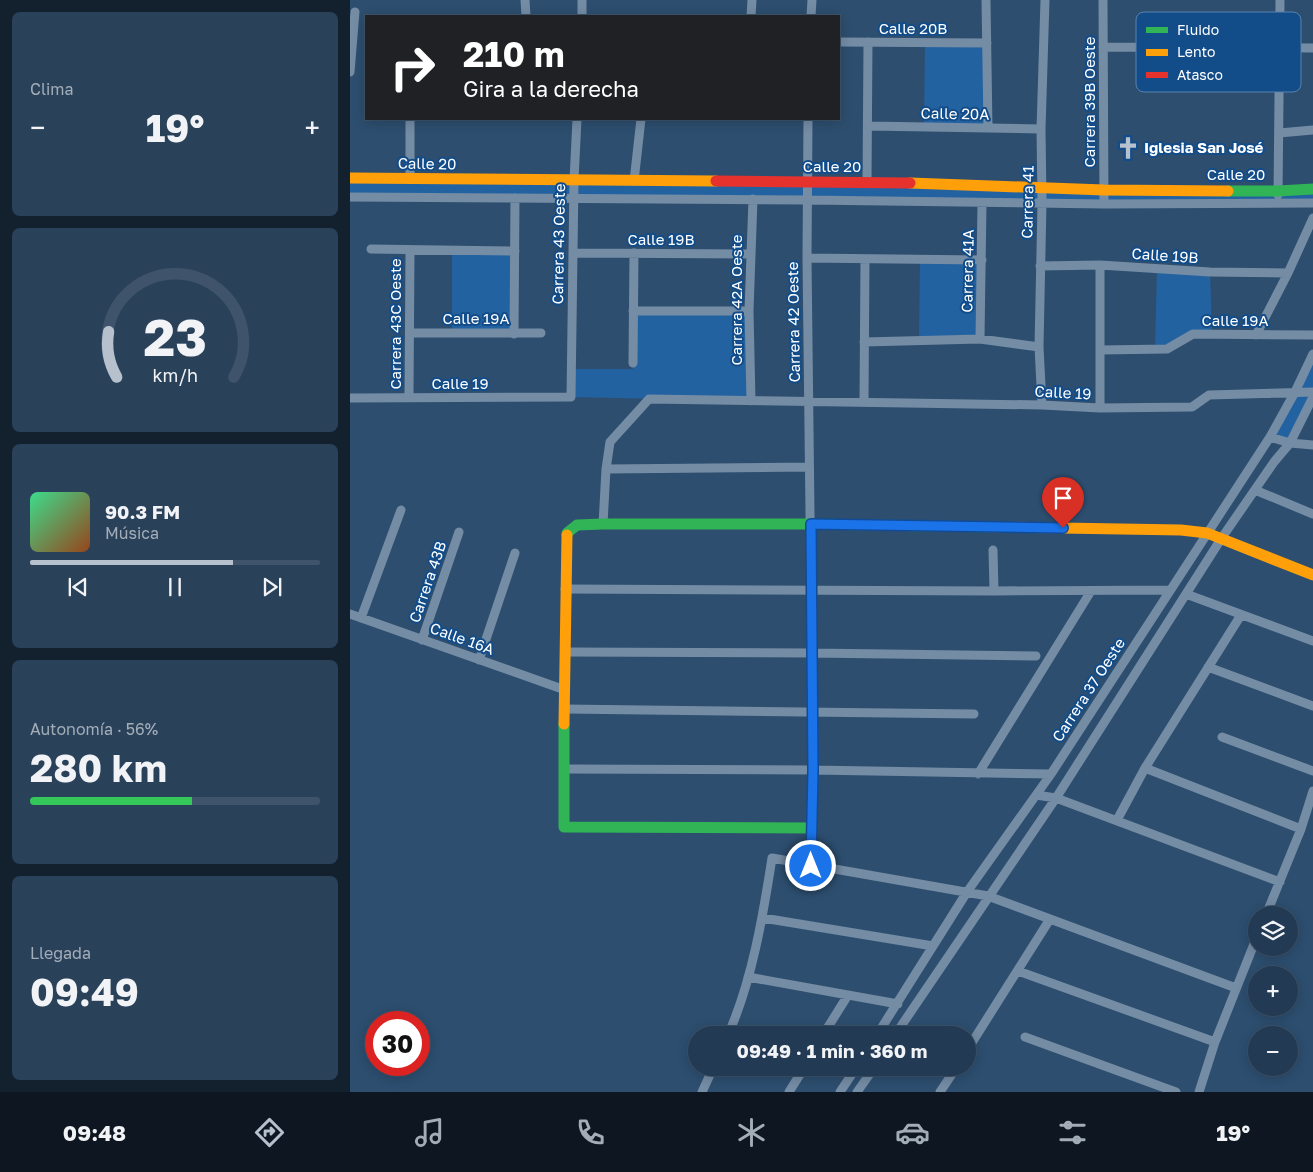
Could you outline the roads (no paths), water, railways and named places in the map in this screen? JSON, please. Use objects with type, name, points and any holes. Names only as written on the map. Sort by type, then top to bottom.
[{"type":"street","points":[[525,0],[526,15]]},
{"type":"street","points":[[582,0],[582,15]]},
{"type":"street","points":[[751,15],[752,0]]},
{"type":"street","points":[[811,15],[812,0]]},
{"type":"street","points":[[986,0],[988,128]]},
{"type":"street","name":"Carrera 41","points":[[1042,405],[1040,266],[1046,0]]},
{"type":"street","name":"Carrera 39B Oeste","points":[[1104,0],[1104,204]]},
{"type":"street","points":[[350,72],[355,12]]},
{"type":"street","name":"Calle 20B","points":[[840,42],[987,43]]},
{"type":"street","points":[[867,182],[868,42]]},
{"type":"street","points":[[1103,47],[1136,47]]},
{"type":"street","points":[[1278,203],[1279,92]]},
{"type":"street","points":[[410,120],[410,178]]},
{"type":"street","name":"Carrera 43 Oeste","points":[[571,397],[574,180],[577,120]]},
{"type":"street","points":[[634,181],[641,120]]},
{"type":"street","name":"Carrera 42 Oeste","points":[[808,120],[807,258],[813,770],[810,828],[811,866]]},
{"type":"street","name":"Calle 20A","points":[[868,126],[1042,129]]},
{"type":"street","points":[[1279,133],[1313,130]]},
{"type":"street","name":"Calle 20","points":[[350,178],[867,182],[1104,190],[1278,191],[1313,189]]},
{"type":"street","name":"Calle 20","points":[[350,197],[753,199],[1104,204],[1313,203]]},
{"type":"street","points":[[514,334],[515,198]]},
{"type":"street","name":"Carrera 42A Oeste","points":[[751,401],[749,311],[753,199]]},
{"type":"street","name":"Carrera 41A","points":[[980,339],[982,203]]},
{"type":"street","points":[[1256,335],[1288,273],[1313,218]]},
{"type":"street","points":[[371,250],[515,251]]},
{"type":"street","name":"Carrera 43C Oeste","points":[[409,397],[410,250]]},
{"type":"street","name":"Calle 19B","points":[[573,253],[750,254]]},
{"type":"street","points":[[633,363],[634,253]]},
{"type":"street","points":[[807,258],[982,260]]},
{"type":"street","points":[[864,402],[865,259]]},
{"type":"street","name":"Calle 19B","points":[[1040,266],[1100,266],[1210,272],[1288,273]]},
{"type":"street","points":[[1100,266],[1100,408]]},
{"type":"street","points":[[633,311],[749,311]]},
{"type":"street","name":"Calle 19A","points":[[410,333],[541,333]]},
{"type":"street","name":"Calle 19A","points":[[1100,350],[1167,349],[1193,334],[1313,335]]},
{"type":"street","points":[[864,342],[980,339],[1040,347]]},
{"type":"street","name":"Carrera 37 Oeste","points":[[883,1026],[967,892],[1052,774],[1270,437],[1313,354]]},
{"type":"street","name":"Calle 19","points":[[603,524],[606,469],[610,442],[649,399],[1042,405],[1100,408],[1192,407],[1209,395],[1313,392]]},
{"type":"street","name":"Calle 19","points":[[350,398],[571,397]]},
{"type":"street","name":"Carrera 37 Oeste","points":[[901,1026],[1056,798],[1221,538],[1274,462],[1290,443],[1313,397]]},
{"type":"street","points":[[1270,437],[1290,443],[1313,445]]},
{"type":"street","points":[[606,469],[809,467]]},
{"type":"street","points":[[1255,490],[1313,514]]},
{"type":"street","points":[[361,618],[401,510]]},
{"type":"street","points":[[810,828],[564,827],[567,533],[577,525],[811,524],[1181,530],[1207,533],[1313,575]]},
{"type":"street","name":"Carrera 43B","points":[[422,640],[459,532]]},
{"type":"street","points":[[993,550],[994,591]]},
{"type":"street","points":[[479,660],[515,553]]},
{"type":"street","points":[[565,589],[1170,590]]},
{"type":"street","points":[[978,774],[1091,591]]},
{"type":"street","points":[[1186,594],[1313,641]]},
{"type":"street","name":"Calle 16A","points":[[350,614],[565,690]]},
{"type":"street","points":[[1117,820],[1145,768],[1241,614]]},
{"type":"street","points":[[565,652],[1036,656]]},
{"type":"street","points":[[1208,667],[1313,706]]},
{"type":"street","points":[[565,709],[974,714]]},
{"type":"street","points":[[1222,737],[1313,771]]},
{"type":"street","points":[[1145,768],[1301,829]]},
{"type":"street","points":[[565,769],[813,770],[1052,774]]},
{"type":"street","points":[[1270,906],[1301,829],[1313,791]]},
{"type":"street","points":[[1036,794],[1056,798],[1280,882]]},
{"type":"street","points":[[731,1026],[748,977],[763,918],[772,858],[988,896],[1236,988]]},
{"type":"street","points":[[763,918],[934,946]]},
{"type":"street","points":[[976,1036],[1050,919]]},
{"type":"street","points":[[1198,1092],[1215,1042],[1249,956]]},
{"type":"street","points":[[1018,971],[1215,1042]]},
{"type":"street","points":[[748,977],[898,1004]]},
{"type":"street","points":[[829,1026],[848,995]]},
{"type":"street","points":[[1025,1037],[1176,1092]]},
{"type":"street","points":[[702,1092],[709,1076]]},
{"type":"street","points":[[789,1092],[799,1076]]},
{"type":"street","points":[[840,1092],[851,1076]]},
{"type":"street","points":[[857,1092],[868,1076]]},
{"type":"street","points":[[940,1092],[951,1076]]},
{"type":"place","name":"Iglesia San José","points":[[1128,148]]}]
